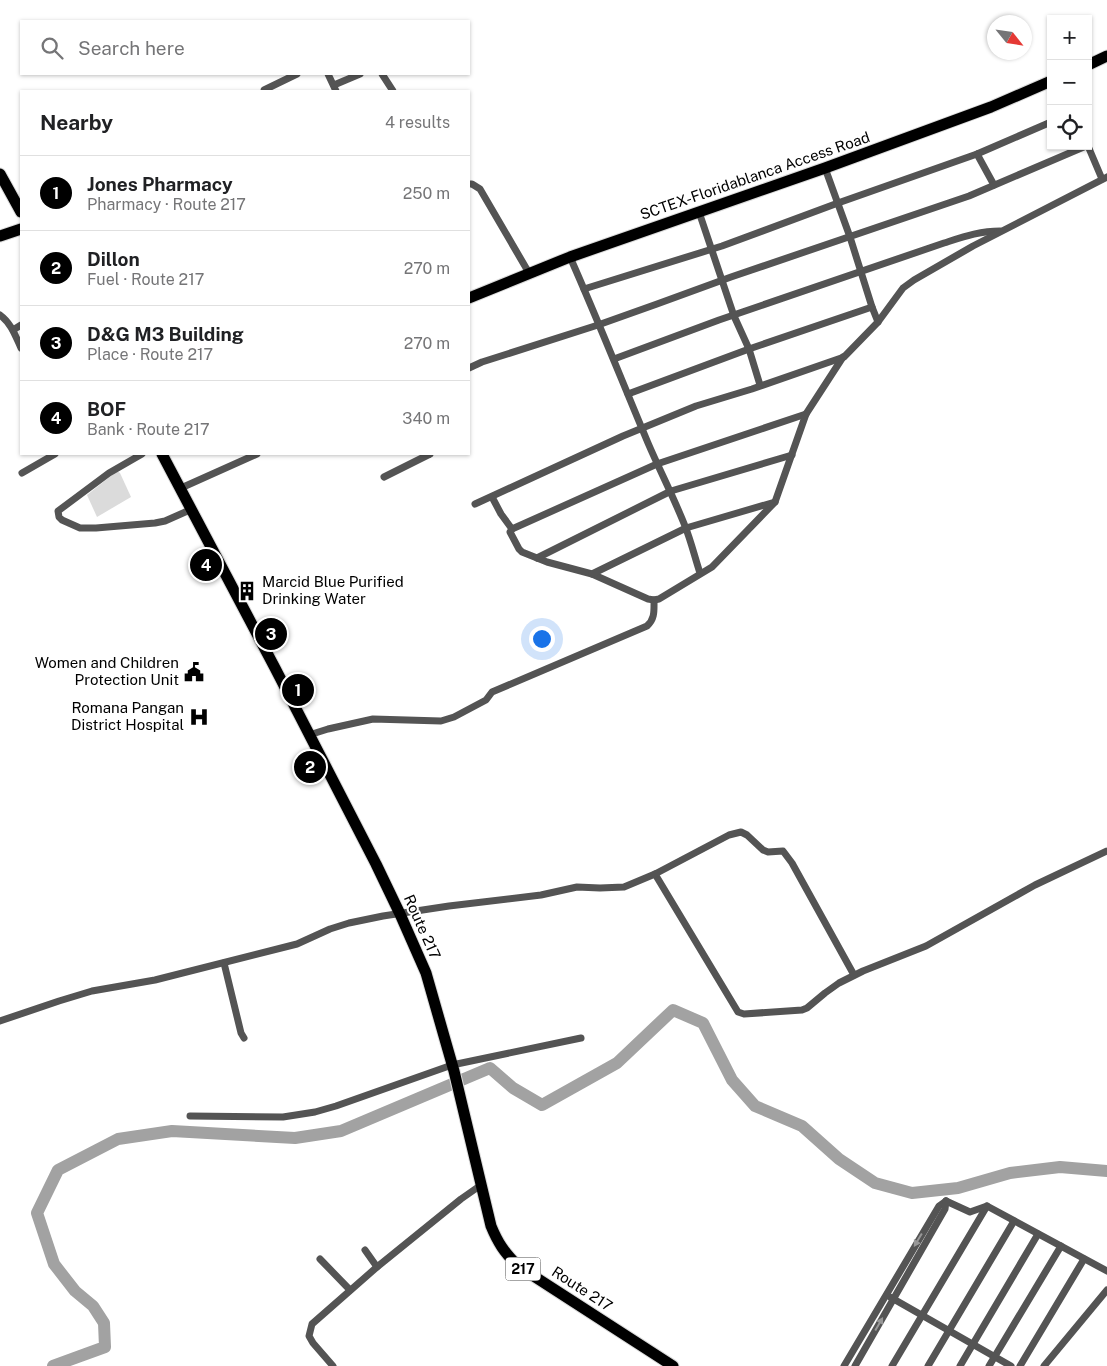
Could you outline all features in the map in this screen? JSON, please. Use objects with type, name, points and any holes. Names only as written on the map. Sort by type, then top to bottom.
[{"type":"main road","points":[[1092,63],[1107,56]]},
{"type":"main road","name":"SCTEX-Floridablanca Access Road","points":[[470,298],[570,257],[991,108],[1047,83]]},
{"type":"main road","points":[[0,174],[20,210]]},
{"type":"main road","points":[[0,236],[20,229]]},
{"type":"main road","name":"Route 217","points":[[165,455],[376,864],[426,973],[463,1106],[491,1226],[498,1243],[518,1266],[673,1366]]},
{"type":"street","points":[[264,90],[294,75]]},
{"type":"street","points":[[328,75],[335,88],[358,75]]},
{"type":"street","points":[[383,75],[392,90]]},
{"type":"street","points":[[584,289],[712,249],[977,154],[1047,124]]},
{"type":"street","points":[[470,368],[969,196],[1077,150]]},
{"type":"street","points":[[492,497],[512,529],[510,532],[519,549],[526,554],[592,574],[654,600],[659,599],[712,566],[775,502],[806,414],[844,357],[878,322],[903,288],[1002,231],[1104,178],[1089,150]]},
{"type":"street","points":[[977,154],[994,185]]},
{"type":"street","points":[[825,168],[878,322]]},
{"type":"street","points":[[470,184],[480,189],[529,273]]},
{"type":"street","points":[[699,212],[734,316],[749,349],[760,385]]},
{"type":"street","points":[[614,359],[719,320],[972,234],[986,231],[1002,231]]},
{"type":"street","points":[[570,257],[657,464],[671,491],[686,528],[700,573]]},
{"type":"street","points":[[628,394],[749,349],[872,307]]},
{"type":"street","points":[[0,314],[13,330],[20,346]]},
{"type":"street","points":[[13,330],[20,325]]},
{"type":"street","points":[[475,504],[623,436],[696,406],[844,357]]},
{"type":"street","points":[[512,529],[657,464],[806,414]]},
{"type":"street","points":[[22,472],[53,455]]},
{"type":"street","points":[[140,455],[109,473],[58,511],[59,517],[80,528],[96,528],[155,523],[165,521],[192,509]]},
{"type":"street","points":[[181,488],[255,455]]},
{"type":"street","points":[[384,478],[428,455]]},
{"type":"street","points":[[537,558],[671,491],[792,455]]},
{"type":"street","points":[[592,574],[686,528],[775,502]]},
{"type":"street","points":[[309,736],[328,729],[373,719],[441,721],[454,717],[486,700],[492,692],[647,626],[654,617],[654,600]]},
{"type":"street","points":[[0,1021],[92,991],[155,980],[297,944],[330,929],[349,923],[449,906],[541,896],[577,887],[624,887],[655,874],[729,835],[741,832],[763,850],[768,852],[783,851],[792,863],[854,975]]},
{"type":"street","points":[[655,874],[738,1012],[802,1010],[839,983],[854,975],[926,946],[1035,885],[1107,851]]},
{"type":"street","points":[[224,963],[240,1032],[244,1038]]},
{"type":"street","points":[[190,1116],[283,1117],[315,1112],[453,1068],[581,1038]]},
{"type":"street","points":[[333,1366],[309,1336],[312,1324],[377,1267],[481,1185]]},
{"type":"street","points":[[855,1366],[945,1209],[946,1202]]},
{"type":"street","points":[[844,1366],[938,1206],[946,1202],[970,1212],[987,1206],[1107,1271]]},
{"type":"street","points":[[892,1366],[987,1206]]},
{"type":"street","points":[[928,1366],[1014,1221]]},
{"type":"street","points":[[960,1366],[1038,1234]]},
{"type":"street","points":[[989,1366],[1061,1246]]},
{"type":"street","points":[[365,1250],[377,1267]]},
{"type":"street","points":[[1020,1366],[1084,1258]]},
{"type":"street","points":[[320,1260],[350,1290]]},
{"type":"street","points":[[1044,1366],[1107,1290]]},
{"type":"street","points":[[886,1294],[1011,1366]]},
{"type":"shaded area","points":[[117,471],[120,473],[131,497],[97,517],[87,495]]},
{"type":"waterway","points":[[53,1366],[105,1347],[104,1323],[93,1306],[75,1291],[54,1264],[37,1213],[58,1170],[118,1139],[172,1131],[295,1138],[341,1131],[490,1068],[513,1088],[542,1105],[617,1063],[673,1010],[703,1023],[732,1080],[755,1106],[802,1126],[839,1159],[875,1183],[912,1193],[958,1188],[1010,1173],[1060,1167],[1107,1171]]},
{"type":"place","name":"BOF","points":[[206,565]]},
{"type":"place","name":"Marcid Blue Purified Drinking Water","points":[[247,591]]},
{"type":"place","name":"D&G M3 Building","points":[[271,634]]},
{"type":"place","name":"Women and Children Protection Unit","points":[[194,672]]},
{"type":"place","name":"Jones Pharmacy","points":[[298,690]]},
{"type":"place","name":"Romana Pangan District Hospital","points":[[199,717]]},
{"type":"place","name":"Dillon","points":[[310,767]]}]
